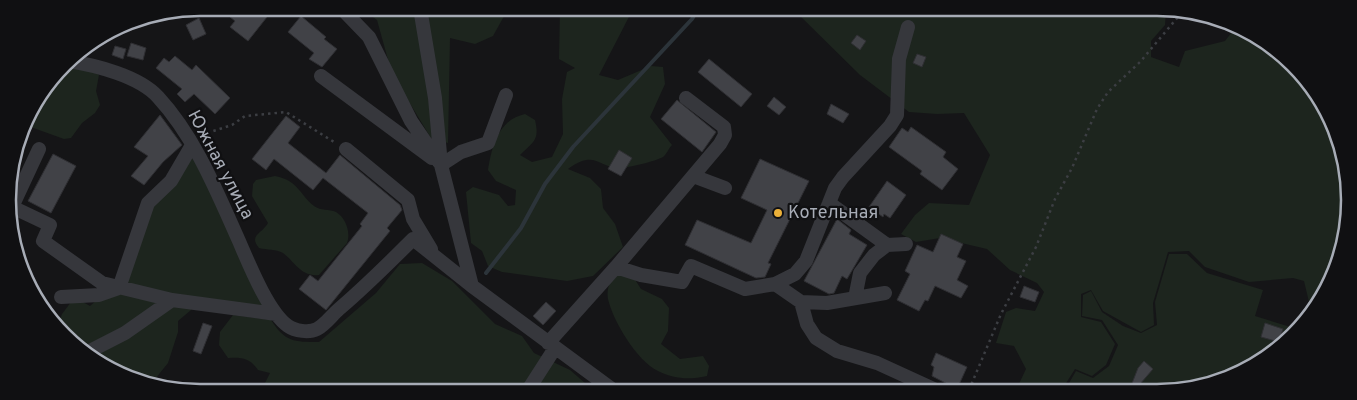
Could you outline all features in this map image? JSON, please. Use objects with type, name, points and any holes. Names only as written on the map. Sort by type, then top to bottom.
[{"type":"street","points":[[349,16],[369,37],[411,121],[441,165]]},
{"type":"street","points":[[421,16],[435,98],[441,165],[472,286]]},
{"type":"street","points":[[616,267],[640,275],[682,282],[691,266],[745,290],[775,284],[795,274],[806,261],[829,203],[842,177],[890,126],[897,115],[899,59],[908,27]]},
{"type":"street","name":"Южная улица","points":[[78,63],[127,76],[157,95],[181,126],[192,145],[216,191],[256,278],[276,314]]},
{"type":"street","points":[[321,76],[441,165]]},
{"type":"street","points":[[441,165],[461,152],[488,143],[506,95]]},
{"type":"street","points":[[531,384],[551,346],[720,144],[725,135],[724,127],[686,98]]},
{"type":"street","points":[[119,288],[148,204],[171,181],[192,145]]},
{"type":"street","points":[[16,199],[39,149]]},
{"type":"street","points":[[346,149],[408,200],[412,219],[435,256]]},
{"type":"street","points":[[693,176],[724,188]]},
{"type":"street","points":[[829,203],[886,245]]},
{"type":"street","points":[[17,210],[50,224],[43,241],[102,283],[172,300],[276,314],[288,326],[301,331],[316,330],[364,288],[413,239],[551,346],[605,384]]},
{"type":"street","points":[[855,298],[860,273],[874,255],[886,245],[906,244]]},
{"type":"street","points":[[775,284],[801,302],[827,303],[885,293]]},
{"type":"street","points":[[61,297],[99,295],[119,288]]},
{"type":"street","points":[[92,349],[125,333],[172,300]]},
{"type":"street","points":[[801,302],[807,324],[816,338],[837,351],[876,363],[923,384]]},
{"type":"path","points":[[972,384],[1001,314],[1036,247],[1055,200],[1072,168],[1097,109],[1108,92],[1140,62],[1177,18]]},
{"type":"path","points":[[192,145],[198,136],[232,125],[245,116],[286,112],[346,149]]},
{"type":"shaded area","points":[[372,16],[504,16],[493,36],[475,44],[450,38],[448,143],[431,138],[392,74],[377,20]]},
{"type":"shaded area","points":[[560,16],[629,16],[599,75],[618,80],[651,66],[663,67],[665,84],[650,117],[672,145],[663,157],[635,166],[620,168],[585,160],[568,169],[590,178],[601,189],[603,208],[615,224],[623,247],[593,276],[567,281],[502,272],[488,266],[482,251],[471,243],[466,192],[473,187],[499,195],[508,206],[515,205],[516,190],[496,181],[488,170],[494,143],[498,135],[508,122],[516,117],[525,114],[535,120],[537,132],[532,144],[520,155],[532,162],[552,157],[563,134],[562,99],[567,72],[575,68],[559,59]]},
{"type":"shaded area","points":[[800,16],[1166,17],[1165,25],[1151,41],[1151,57],[1179,67],[1185,51],[1225,41],[1232,32],[1259,47],[1287,70],[1310,98],[1327,130],[1337,164],[1341,200],[1337,236],[1327,270],[1308,304],[1304,281],[1293,278],[1249,282],[1205,267],[1189,251],[1168,252],[1153,303],[1154,325],[1141,332],[1103,311],[1091,290],[1081,294],[1081,317],[1101,322],[1115,344],[1106,365],[1092,376],[1075,369],[1066,384],[1019,384],[1026,369],[1014,346],[996,343],[1006,312],[1016,308],[1035,311],[1044,292],[1037,283],[1010,270],[987,249],[940,238],[916,242],[901,234],[915,215],[929,203],[969,205],[990,155],[964,113],[909,112],[860,75]]},
{"type":"shaded area","points":[[73,67],[90,70],[99,75],[96,91],[100,105],[95,113],[82,123],[71,138],[64,139],[31,127],[47,98],[70,70]]},
{"type":"shaded area","points":[[193,158],[197,162],[264,308],[175,296],[133,286],[127,282],[153,204],[187,162]]},
{"type":"shaded area","points":[[275,176],[289,181],[314,206],[319,209],[336,212],[345,222],[348,230],[347,243],[319,275],[307,274],[283,253],[259,248],[256,244],[256,237],[268,223],[252,196],[253,184],[256,180]]},
{"type":"shaded area","points":[[1169,254],[1187,254],[1207,273],[1263,290],[1255,316],[1290,327],[1259,353],[1227,370],[1181,382],[1157,384],[1068,384],[1076,371],[1093,378],[1109,366],[1118,345],[1102,320],[1082,316],[1083,295],[1091,291],[1102,312],[1123,326],[1141,333],[1157,325],[1155,302]]},
{"type":"shaded area","points":[[422,263],[452,281],[495,324],[522,336],[534,353],[570,370],[586,384],[264,384],[270,373],[258,370],[245,359],[228,358],[219,345],[220,332],[233,315],[271,320],[286,337],[303,342],[319,342],[376,293],[400,264]]},
{"type":"shaded area","points":[[617,271],[634,278],[641,289],[662,299],[669,308],[668,331],[661,344],[680,359],[703,356],[709,366],[707,376],[682,378],[664,374],[650,366],[634,350],[620,329],[608,299],[610,284]]},
{"type":"shaded area","points":[[121,293],[157,301],[156,307],[89,347],[60,319],[71,302],[81,301],[90,306],[98,299]]},
{"type":"shaded area","points":[[172,304],[192,306],[191,310],[178,321],[178,332],[168,363],[156,378],[130,370],[96,352]]},
{"type":"building","points":[[229,16],[267,17],[248,41],[230,27],[235,21]]},
{"type":"building","points":[[301,16],[337,49],[322,67],[309,59],[314,53],[288,32]]},
{"type":"building","points":[[199,18],[206,34],[193,40],[186,25]]},
{"type":"building","points":[[857,35],[866,41],[860,50],[851,43]]},
{"type":"building","points":[[131,43],[146,48],[143,60],[127,56]]},
{"type":"building","points":[[115,46],[126,49],[123,59],[112,55]]},
{"type":"building","points":[[917,54],[926,57],[922,67],[913,63]]},
{"type":"building","points":[[175,56],[192,70],[196,65],[230,98],[215,114],[194,94],[185,102],[177,94],[182,89],[156,68],[164,58],[169,62]]},
{"type":"building","points":[[709,59],[752,94],[741,107],[698,72]]},
{"type":"building","points":[[774,97],[786,107],[779,115],[767,106]]},
{"type":"building","points":[[677,100],[716,132],[702,152],[661,119]]},
{"type":"building","points":[[831,104],[849,114],[843,123],[827,114]]},
{"type":"building","points":[[160,115],[182,145],[163,162],[144,185],[131,176],[148,156],[134,147]]},
{"type":"building","points":[[286,116],[300,127],[288,143],[326,173],[340,155],[400,205],[402,210],[387,228],[390,231],[326,310],[299,289],[310,275],[318,281],[362,226],[360,224],[368,213],[323,178],[313,190],[274,159],[266,170],[252,159]]},
{"type":"building","points":[[911,127],[946,152],[943,157],[958,169],[942,190],[920,174],[922,171],[889,147],[902,128],[908,132]]},
{"type":"building","points":[[619,150],[632,158],[621,176],[608,169]]},
{"type":"building","points":[[53,154],[76,166],[51,213],[28,201]]},
{"type":"building","name":"Котельная","points":[[760,159],[809,181],[768,263],[771,264],[765,277],[756,278],[685,245],[697,220],[751,243],[767,210],[741,198]]},
{"type":"building","points":[[887,181],[906,195],[890,218],[884,214],[883,217],[869,207]]},
{"type":"building","points":[[837,219],[851,230],[849,234],[867,245],[847,279],[842,276],[834,293],[829,294],[804,281]]},
{"type":"building","points":[[941,234],[963,244],[957,257],[966,261],[957,280],[968,286],[961,298],[935,286],[928,301],[925,300],[919,311],[897,300],[910,274],[905,271],[917,245],[933,252]]},
{"type":"building","points":[[1024,286],[1039,292],[1035,302],[1020,297]]},
{"type":"building","points":[[546,302],[556,311],[543,325],[533,316]]},
{"type":"building","points":[[203,323],[212,326],[201,354],[193,351]]},
{"type":"building","points":[[1265,323],[1283,329],[1281,335],[1275,341],[1261,337]]},
{"type":"building","points":[[936,353],[967,367],[959,384],[947,384],[932,376],[934,367],[931,365]]},
{"type":"building","points":[[1144,361],[1153,369],[1140,384],[1132,384],[1138,368]]},
{"type":"waterway","points":[[486,273],[521,228],[545,184],[573,147],[694,16]]},
{"type":"place","name":"Котельная","points":[[778,213]]}]
